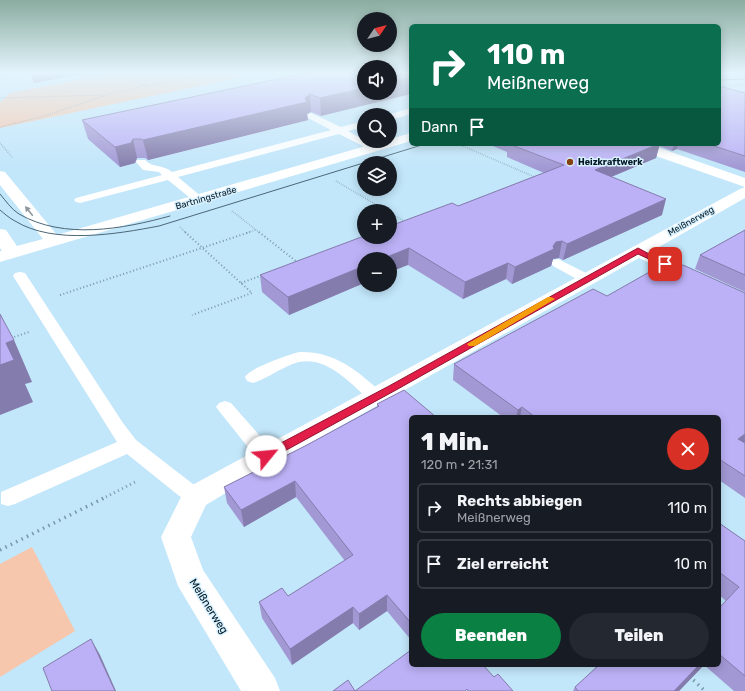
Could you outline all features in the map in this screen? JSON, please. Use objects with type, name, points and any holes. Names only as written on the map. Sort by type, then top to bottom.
[{"type":"street","name":"Bartningstraße","points":[[397,141],[409,138]]},
{"type":"street","points":[[641,146],[745,183]]},
{"type":"street","name":"Bartningstraße","points":[[7,256],[374,148]]},
{"type":"street","points":[[0,176],[40,222],[54,242]]},
{"type":"street","name":"Meißnerweg","points":[[262,691],[189,576],[176,537],[194,497],[745,192]]},
{"type":"street","points":[[0,234],[7,256]]},
{"type":"street","points":[[638,251],[745,302]]},
{"type":"lane","points":[[397,115],[409,112]]},
{"type":"lane","points":[[311,116],[357,139]]},
{"type":"lane","points":[[80,200],[357,126]]},
{"type":"lane","points":[[141,162],[147,168],[162,169],[163,177],[193,202]]},
{"type":"lane","points":[[558,263],[587,279]]},
{"type":"lane","points":[[20,276],[116,428],[129,445],[194,497]]},
{"type":"lane","points":[[253,378],[298,357],[323,358],[342,367],[376,397]]},
{"type":"lane","points":[[224,407],[266,456]]},
{"type":"lane","points":[[8,498],[129,445]]},
{"type":"path","points":[[0,127],[45,116],[79,104]]},
{"type":"path","points":[[0,143],[16,161]]},
{"type":"path","points":[[463,146],[541,180]]},
{"type":"path","points":[[334,180],[375,204]]},
{"type":"path","points":[[232,211],[297,262]]},
{"type":"path","points":[[397,217],[407,223]]},
{"type":"path","points":[[180,227],[252,293],[192,315]]},
{"type":"path","points":[[37,303],[255,230]]},
{"type":"path","points":[[290,265],[304,261]]},
{"type":"path","points":[[241,283],[269,273]]},
{"type":"path","points":[[7,339],[50,325]]},
{"type":"path","points":[[0,550],[159,470]]},
{"type":"path","points":[[683,670],[705,691]]},
{"type":"shaded area","points":[[0,104],[112,104],[0,128]]},
{"type":"shaded area","points":[[32,547],[75,631],[0,677],[0,564]]},
{"type":"building","points":[[157,104],[297,104],[143,140],[133,139],[131,143],[115,147],[82,120]]},
{"type":"building","points":[[721,104],[745,104],[745,156],[714,146],[721,146]]},
{"type":"building","points":[[514,146],[654,146],[595,170],[666,199],[567,244],[562,241],[556,242],[553,246],[554,249],[515,267],[508,263],[465,282],[409,248],[397,253],[357,252],[357,269],[288,297],[260,275],[357,239],[357,244],[397,244],[397,223],[452,203],[458,206],[564,165]]},
{"type":"building","points":[[745,230],[745,275],[700,255]]},
{"type":"building","points":[[683,265],[745,293],[745,434],[738,439],[745,443],[745,476],[721,460],[721,415],[532,415],[522,407],[518,410],[454,364],[593,289],[607,296],[660,266],[671,271]]},
{"type":"building","points":[[0,314],[14,340],[6,343],[14,360],[0,365]]},
{"type":"building","points":[[404,390],[434,415],[409,415],[409,621],[387,595],[359,614],[353,607],[290,649],[259,602],[282,588],[288,596],[353,555],[295,481],[241,510],[224,487],[379,406],[377,404]]},
{"type":"building","points":[[721,524],[745,541],[745,676],[721,656],[721,606],[739,587],[721,574]]},
{"type":"building","points":[[91,639],[115,691],[52,691],[43,668]]},
{"type":"building","points":[[409,651],[409,667],[485,667],[494,677],[498,674],[513,691],[468,691],[467,689],[465,691],[355,691]]},
{"type":"building","points":[[597,667],[697,667],[674,691],[578,691],[575,687]]},
{"type":"building","points":[[348,680],[355,691],[333,691]]},
{"type":"tram line","points":[[0,210],[15,221],[48,233],[86,236],[124,232],[159,226],[419,146]]},
{"type":"tram line","points":[[0,194],[19,214],[36,222],[55,227],[94,230],[133,225],[170,216]]},
{"type":"slow traffic","points":[[472,344],[551,299]]},
{"type":"place","name":"Heizkraftwerk","points":[[570,162]]},
{"type":"route","points":[[266,456],[392,388],[638,251],[665,264]]}]
